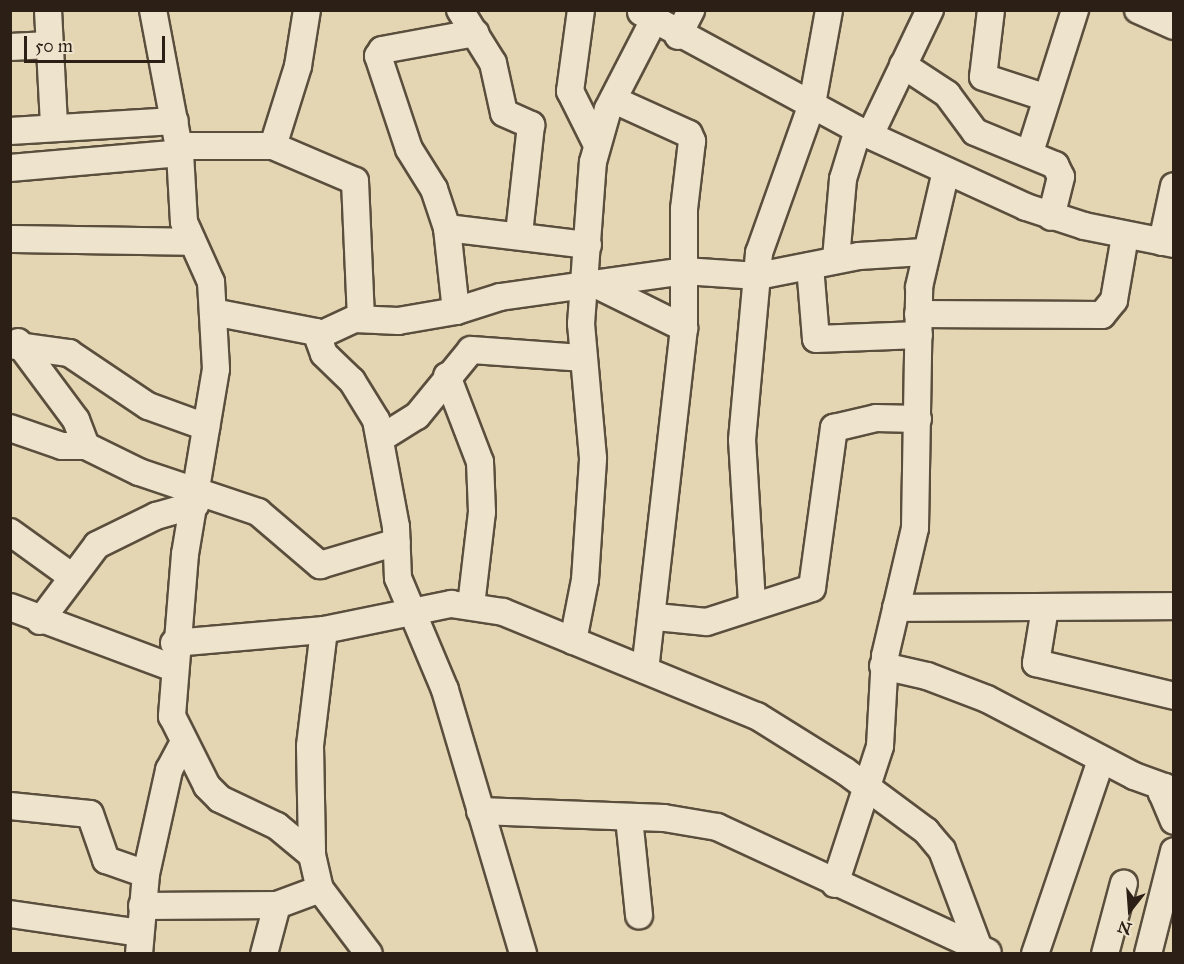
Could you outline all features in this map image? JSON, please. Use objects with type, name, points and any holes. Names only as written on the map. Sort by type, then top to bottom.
[{"type":"street","points":[[48,10],[54,125]]},
{"type":"street","points":[[153,10],[175,121],[191,242],[209,275],[213,312],[215,380],[174,643],[172,716],[183,744],[220,799],[277,826],[312,855]]},
{"type":"street","points":[[273,146],[298,66],[307,10]]},
{"type":"street","points":[[460,10],[493,63],[504,113],[531,124],[519,234]]},
{"type":"street","points":[[581,10],[570,90],[597,145]]},
{"type":"street","points":[[678,36],[691,10]]},
{"type":"street","points":[[752,603],[742,440],[761,239],[812,104],[829,10]]},
{"type":"street","points":[[836,259],[843,179],[864,132],[903,65],[930,10]]},
{"type":"street","points":[[991,10],[983,77],[1047,98]]},
{"type":"street","points":[[1030,152],[1075,10]]},
{"type":"street","points":[[1138,10],[1173,26]]},
{"type":"street","points":[[573,641],[585,580],[593,458],[582,358],[593,288],[588,245],[597,145],[647,15],[678,36],[864,132],[1051,218],[1125,236],[1168,243],[1173,186]]},
{"type":"street","points":[[456,311],[447,228],[434,189],[409,149],[378,54],[475,33]]},
{"type":"street","points":[[10,47],[49,45]]},
{"type":"street","points":[[903,65],[947,94],[975,132],[1030,152],[1060,172],[1051,218]]},
{"type":"street","points":[[614,100],[689,134],[684,328],[656,617],[645,670]]},
{"type":"street","points":[[10,131],[54,125],[175,121]]},
{"type":"street","points":[[10,168],[179,149],[273,146],[355,181],[361,319]]},
{"type":"street","points":[[835,884],[880,746],[883,666],[915,528],[919,325],[924,252],[946,171]]},
{"type":"street","points":[[447,228],[519,234],[588,245]]},
{"type":"street","points":[[810,266],[816,339],[919,325],[1102,315],[1114,300],[1125,236]]},
{"type":"street","points":[[10,239],[191,242]]},
{"type":"street","points":[[213,312],[320,335],[361,319],[398,321],[456,311],[500,297],[593,288],[684,272],[758,276],[836,259],[924,252]]},
{"type":"street","points":[[593,288],[684,328]]},
{"type":"street","points":[[320,335],[323,352],[360,393],[383,437],[397,542],[398,578],[445,690],[523,954]]},
{"type":"street","points":[[14,344],[71,354],[148,406],[206,427]]},
{"type":"street","points":[[14,344],[76,420],[86,446]]},
{"type":"street","points":[[383,437],[417,416],[462,356],[476,349],[582,358]]},
{"type":"street","points":[[447,376],[480,462],[482,512],[471,605]]},
{"type":"street","points":[[656,617],[707,622],[752,603],[814,586],[834,428],[876,418],[918,419]]},
{"type":"street","points":[[10,428],[62,446],[86,446],[196,498],[268,518],[320,565],[397,542]]},
{"type":"street","points":[[40,621],[71,576],[97,545],[119,531],[196,498]]},
{"type":"street","points":[[10,532],[71,576]]},
{"type":"street","points":[[174,643],[324,630],[471,605],[573,641],[758,716],[867,788],[926,831],[942,850],[983,952]]},
{"type":"street","points":[[896,608],[1173,606]]},
{"type":"street","points":[[10,607],[40,621],[173,668]]},
{"type":"street","points":[[1045,608],[1036,663],[1173,696]]},
{"type":"street","points":[[324,630],[310,746],[312,855],[320,889],[369,954]]},
{"type":"street","points":[[883,666],[987,699],[1101,760],[1169,788]]},
{"type":"street","points":[[10,914],[139,943],[146,874],[169,770],[183,744]]},
{"type":"street","points":[[1035,954],[1101,760]]},
{"type":"street","points":[[1169,788],[1161,793],[1173,821]]},
{"type":"street","points":[[10,806],[90,814],[106,860],[146,874]]},
{"type":"street","points":[[480,811],[629,818],[717,827],[983,952]]},
{"type":"street","points":[[629,818],[639,915]]},
{"type":"street","points":[[1148,954],[1173,851]]},
{"type":"street","points":[[1105,954],[1124,883]]},
{"type":"street","points":[[142,906],[277,905],[320,889]]},
{"type":"street","points":[[264,954],[277,905]]}]
